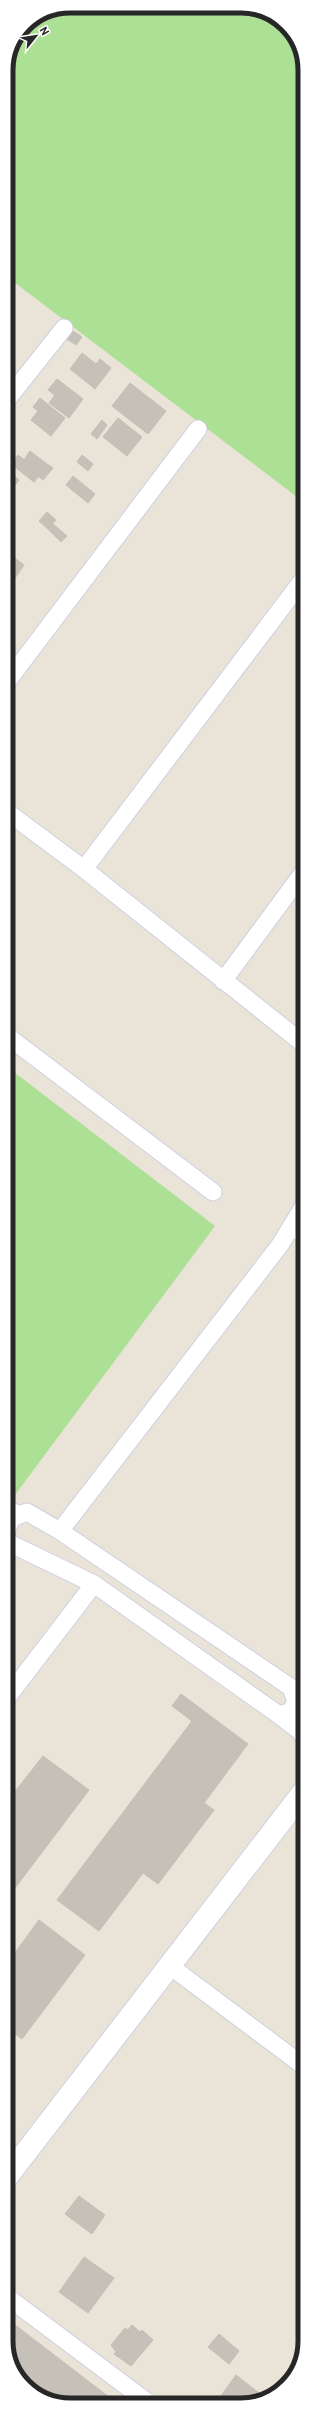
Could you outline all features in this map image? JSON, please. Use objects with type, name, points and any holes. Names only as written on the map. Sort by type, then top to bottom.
[{"type":"main road","points":[[13,2169],[298,1799]]},
{"type":"street","points":[[13,392],[64,328]]},
{"type":"street","points":[[13,675],[198,429]]},
{"type":"street","points":[[84,869],[298,586]]},
{"type":"street","points":[[13,816],[84,869],[222,981],[298,1040]]},
{"type":"street","points":[[222,981],[298,879]]},
{"type":"street","points":[[13,1040],[213,1192]]},
{"type":"street","points":[[60,1531],[261,1270],[298,1216]]},
{"type":"street","points":[[293,1225],[298,1230]]},
{"type":"street","points":[[13,1518],[27,1512],[60,1531],[298,1693]]},
{"type":"street","points":[[13,1545],[94,1584],[298,1730]]},
{"type":"street","points":[[13,1690],[94,1584]]},
{"type":"street","points":[[279,1715],[290,1712],[298,1697]]},
{"type":"street","points":[[170,1966],[298,2062]]},
{"type":"street","points":[[13,2301],[142,2398]]},
{"type":"lane","points":[[13,1507],[27,1512]]},
{"type":"green space","points":[[70,13],[248,13],[266,19],[279,27],[290,42],[295,52],[298,66],[298,498],[13,281],[14,59],[17,48],[23,38],[38,23],[48,17]]},
{"type":"green space","points":[[13,1071],[215,1226],[13,1498]]},
{"type":"building","points":[[73,331],[82,337],[76,345],[67,339]]},
{"type":"building","points":[[82,353],[96,364],[84,380],[70,369]]},
{"type":"building","points":[[100,359],[111,368],[95,389],[84,380]]},
{"type":"building","points":[[57,379],[83,399],[75,410],[48,390]]},
{"type":"building","points":[[130,383],[166,411],[148,434],[112,406]]},
{"type":"building","points":[[55,395],[75,410],[69,418],[49,403]]},
{"type":"building","points":[[40,398],[65,418],[58,427],[33,407]]},
{"type":"building","points":[[38,411],[58,427],[51,436],[31,420]]},
{"type":"building","points":[[118,418],[142,437],[127,456],[103,437]]},
{"type":"building","points":[[102,420],[107,425],[97,439],[91,434]]},
{"type":"building","points":[[30,451],[47,464],[41,473],[24,460]]},
{"type":"building","points":[[18,455],[41,473],[34,482],[13,466],[13,461]]},
{"type":"building","points":[[82,455],[93,464],[88,471],[77,462]]},
{"type":"building","points":[[47,464],[53,468],[43,480],[38,476]]},
{"type":"building","points":[[13,475],[19,480],[13,488]]},
{"type":"building","points":[[73,476],[95,494],[88,503],[66,485]]},
{"type":"building","points":[[47,512],[56,520],[48,529],[39,521]]},
{"type":"building","points":[[53,524],[67,536],[61,542],[48,529]]},
{"type":"building","points":[[16,559],[24,565],[13,581],[13,564]]},
{"type":"building","points":[[181,1694],[248,1744],[204,1803],[214,1810],[158,1884],[143,1873],[99,1931],[57,1900],[192,1721],[172,1706]]},
{"type":"building","points":[[43,1756],[89,1790],[13,1891],[13,1794]]},
{"type":"building","points":[[39,1920],[85,1955],[22,2039],[13,2032],[13,1955]]},
{"type":"building","points":[[79,2196],[105,2215],[92,2234],[65,2214]]},
{"type":"building","points":[[84,2257],[114,2278],[88,2313],[59,2292]]},
{"type":"building","points":[[13,2323],[110,2398],[59,2397],[48,2394],[32,2384],[17,2363],[13,2345]]},
{"type":"building","points":[[132,2325],[140,2332],[142,2330],[153,2340],[131,2366],[114,2354],[116,2352],[111,2345],[125,2328],[128,2330]]},
{"type":"building","points":[[219,2334],[239,2351],[229,2364],[208,2347]]},
{"type":"building","points":[[236,2375],[259,2393],[256,2396],[245,2398],[219,2398]]}]
